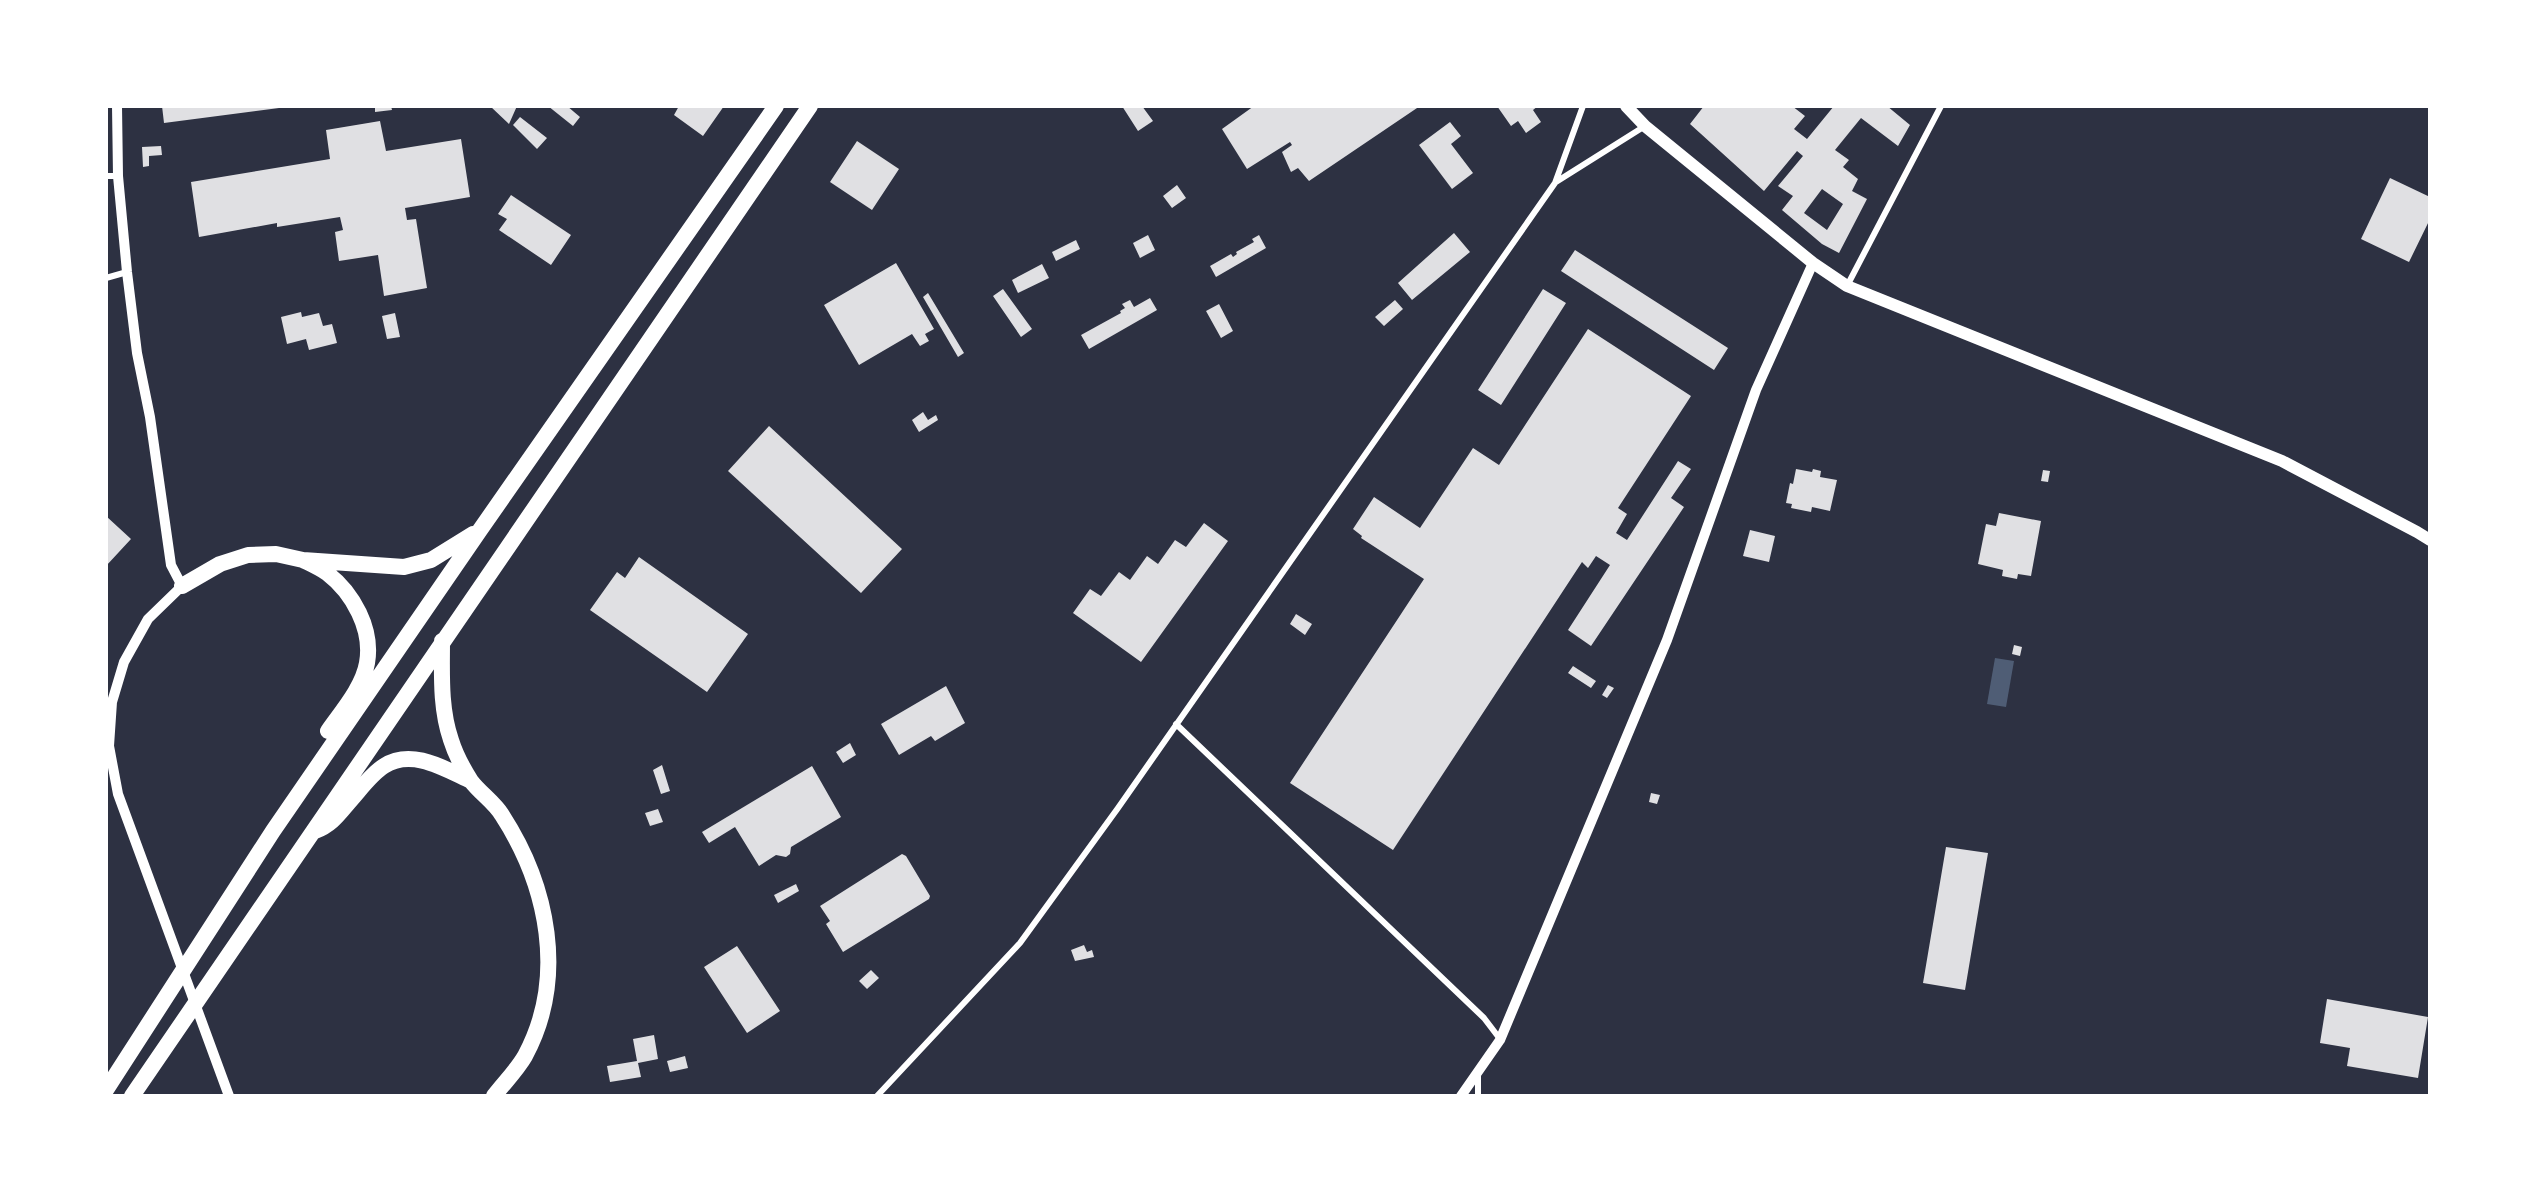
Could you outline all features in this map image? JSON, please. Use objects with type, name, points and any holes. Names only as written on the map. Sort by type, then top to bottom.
[{"type":"highway","points":[[106,1090],[273,831],[776,106]]},
{"type":"highway","points":[[132,1095],[810,106]]},
{"type":"highway","points":[[182,586],[220,564],[248,555],[276,554],[303,560],[404,567],[431,560],[480,530]]},
{"type":"highway","points":[[273,831],[275,812],[356,689],[367,663],[367,637],[359,612],[345,590],[332,578],[303,560]]},
{"type":"highway","points":[[442,640],[444,713],[451,741],[471,781],[500,812],[520,843],[538,885],[548,932],[549,957],[544,1007],[524,1057],[494,1095]]},
{"type":"highway","points":[[311,832],[328,826],[375,773],[386,765],[402,759],[428,761],[471,781]]},
{"type":"highway","points":[[106,1073],[123,1065]]},
{"type":"main road","points":[[1626,106],[1645,126],[1813,263],[1847,286],[2282,461],[2430,540]]},
{"type":"street","points":[[117,106],[112,176],[137,353],[150,417],[171,565],[182,586],[148,619],[124,662],[112,702],[109,746],[118,794],[229,1095]]},
{"type":"street","points":[[877,1095],[1020,943],[1555,183],[1583,106]]},
{"type":"street","points":[[1847,286],[1941,106]]},
{"type":"street","points":[[1555,183],[1645,126]]},
{"type":"street","points":[[1461,1095],[1500,1040],[1667,640],[1756,390],[1813,263]]},
{"type":"street","points":[[106,278],[127,272]]},
{"type":"street","points":[[1176,724],[1484,1018],[1500,1040]]},
{"type":"street","points":[[1478,1072],[1478,1095]]},
{"type":"water","points":[[1995,658],[2014,661],[2006,707],[1987,704]]},
{"type":"building","points":[[162,106],[279,106],[279,108],[164,123]]},
{"type":"building","points":[[375,106],[391,106],[392,110],[375,112]]},
{"type":"building","points":[[490,106],[517,106],[509,124]]},
{"type":"building","points":[[548,106],[567,106],[580,117],[573,126]]},
{"type":"building","points":[[679,106],[724,106],[703,136],[674,115]]},
{"type":"building","points":[[1122,106],[1142,106],[1153,121],[1138,131]]},
{"type":"building","points":[[1254,106],[1420,106],[1309,181],[1298,168],[1291,172],[1282,152],[1292,145],[1290,142],[1247,169],[1222,129]]},
{"type":"building","points":[[1497,106],[1538,106],[1533,110],[1541,122],[1526,133],[1518,121],[1511,126]]},
{"type":"building","points":[[1704,106],[1792,106],[1805,116],[1794,129],[1807,139],[1834,106],[1887,106],[1910,125],[1898,146],[1861,118],[1835,150],[1849,160],[1843,167],[1858,179],[1852,191],[1867,199],[1839,253],[1822,244],[1782,210],[1793,196],[1778,186],[1803,156],[1797,151],[1764,191],[1690,124]],"holes":[[[1822,189],[1843,204],[1827,230],[1804,213]]]},
{"type":"building","points":[[520,117],[547,138],[537,149],[513,125]]},
{"type":"building","points":[[380,121],[386,151],[461,139],[470,197],[405,208],[407,220],[416,219],[427,288],[384,296],[378,255],[339,261],[335,232],[343,230],[340,217],[277,227],[277,223],[199,237],[191,182],[330,159],[326,130]]},
{"type":"building","points":[[1450,122],[1461,136],[1451,144],[1473,173],[1452,189],[1419,145]]},
{"type":"building","points":[[857,141],[899,169],[872,210],[830,182]]},
{"type":"building","points":[[161,146],[162,155],[149,156],[149,166],[143,167],[142,147]]},
{"type":"building","points":[[2390,178],[2430,197],[2430,219],[2409,262],[2361,239]]},
{"type":"building","points":[[1177,185],[1186,198],[1172,208],[1163,196]]},
{"type":"building","points":[[511,195],[571,235],[551,265],[499,230],[507,219],[498,214]]},
{"type":"building","points":[[1454,233],[1470,252],[1412,300],[1398,283]]},
{"type":"building","points":[[1148,235],[1155,250],[1140,258],[1133,243]]},
{"type":"building","points":[[1259,235],[1266,248],[1216,277],[1210,266],[1231,254],[1233,257],[1237,254],[1236,252],[1254,242],[1252,239]]},
{"type":"building","points":[[1076,240],[1080,249],[1056,261],[1052,252]]},
{"type":"building","points":[[1575,250],[1728,348],[1714,370],[1561,271]]},
{"type":"building","points":[[896,263],[934,329],[925,334],[929,341],[920,346],[912,334],[859,365],[824,305]]},
{"type":"building","points":[[1042,264],[1049,278],[1018,293],[1012,280]]},
{"type":"building","points":[[1003,289],[1032,329],[1021,337],[993,296]]},
{"type":"building","points":[[1543,289],[1566,303],[1501,405],[1478,390]]},
{"type":"building","points":[[928,293],[964,353],[958,357],[923,297]]},
{"type":"building","points":[[1150,298],[1157,310],[1089,349],[1081,335],[1121,313],[1120,311],[1125,308],[1122,304],[1130,300],[1134,307]]},
{"type":"building","points":[[1395,300],[1403,309],[1384,326],[1375,317]]},
{"type":"building","points":[[1219,304],[1233,331],[1221,338],[1206,311]]},
{"type":"building","points":[[301,312],[302,317],[319,313],[323,326],[332,324],[337,343],[309,350],[306,339],[287,344],[281,317]]},
{"type":"building","points":[[395,313],[400,337],[387,339],[382,316]]},
{"type":"building","points":[[1588,329],[1691,396],[1618,508],[1627,514],[1616,533],[1627,540],[1678,461],[1691,469],[1671,498],[1684,507],[1591,646],[1568,630],[1610,565],[1596,556],[1588,568],[1582,562],[1393,850],[1290,783],[1424,579],[1361,538],[1362,536],[1353,529],[1374,497],[1420,528],[1473,448],[1499,465]]},
{"type":"building","points":[[923,412],[928,420],[936,415],[938,420],[919,432],[912,420]]},
{"type":"building","points":[[769,426],[902,549],[861,593],[728,471]]},
{"type":"building","points":[[1796,469],[1821,471],[1820,477],[1837,480],[1830,511],[1812,507],[1811,512],[1791,508],[1792,504],[1786,503],[1790,483],[1793,484]]},
{"type":"building","points":[[2043,470],[2050,471],[2048,482],[2041,481]]},
{"type":"building","points":[[1999,513],[2041,521],[2031,576],[2018,574],[2017,579],[2002,576],[2003,570],[1978,564],[1986,524],[1996,526]]},
{"type":"building","points":[[106,516],[131,539],[106,566]]},
{"type":"building","points":[[1204,523],[1228,541],[1141,662],[1073,613],[1090,589],[1101,596],[1119,572],[1130,580],[1147,556],[1158,564],[1175,540],[1186,547]]},
{"type":"building","points":[[1750,530],[1775,536],[1769,562],[1743,556]]},
{"type":"building","points":[[639,557],[748,634],[707,692],[590,610],[617,572],[625,578]]},
{"type":"building","points":[[1296,614],[1312,624],[1305,635],[1290,624]]},
{"type":"building","points":[[2014,645],[2022,647],[2020,656],[2012,654]]},
{"type":"building","points":[[1573,666],[1596,681],[1591,688],[1568,673]]},
{"type":"building","points":[[1608,685],[1614,688],[1607,698],[1602,695]]},
{"type":"building","points":[[946,686],[965,723],[935,741],[931,736],[899,755],[881,724]]},
{"type":"building","points":[[850,743],[856,755],[843,763],[836,752]]},
{"type":"building","points":[[662,765],[670,791],[661,794],[653,770]]},
{"type":"building","points":[[812,766],[841,817],[791,847],[790,854],[786,857],[776,855],[759,866],[735,827],[709,843],[702,832]]},
{"type":"building","points":[[1651,793],[1660,795],[1657,804],[1649,802]]},
{"type":"building","points":[[658,809],[663,822],[650,826],[645,813]]},
{"type":"building","points":[[1946,847],[1988,853],[1965,990],[1923,983]]},
{"type":"building","points":[[902,854],[906,856],[930,896],[929,899],[843,952],[826,924],[830,921],[820,906]]},
{"type":"building","points":[[796,884],[799,891],[778,903],[774,895]]},
{"type":"building","points":[[1084,945],[1087,952],[1092,950],[1094,957],[1075,961],[1071,950]]},
{"type":"building","points":[[737,946],[780,1011],[747,1033],[704,967]]},
{"type":"building","points":[[871,970],[879,978],[867,989],[859,981]]},
{"type":"building","points":[[2327,999],[2428,1017],[2418,1078],[2347,1066],[2350,1048],[2320,1043]]},
{"type":"building","points":[[654,1035],[658,1059],[638,1063],[641,1077],[610,1082],[607,1066],[637,1061],[633,1039]]},
{"type":"building","points":[[685,1056],[688,1068],[670,1072],[667,1061]]}]
